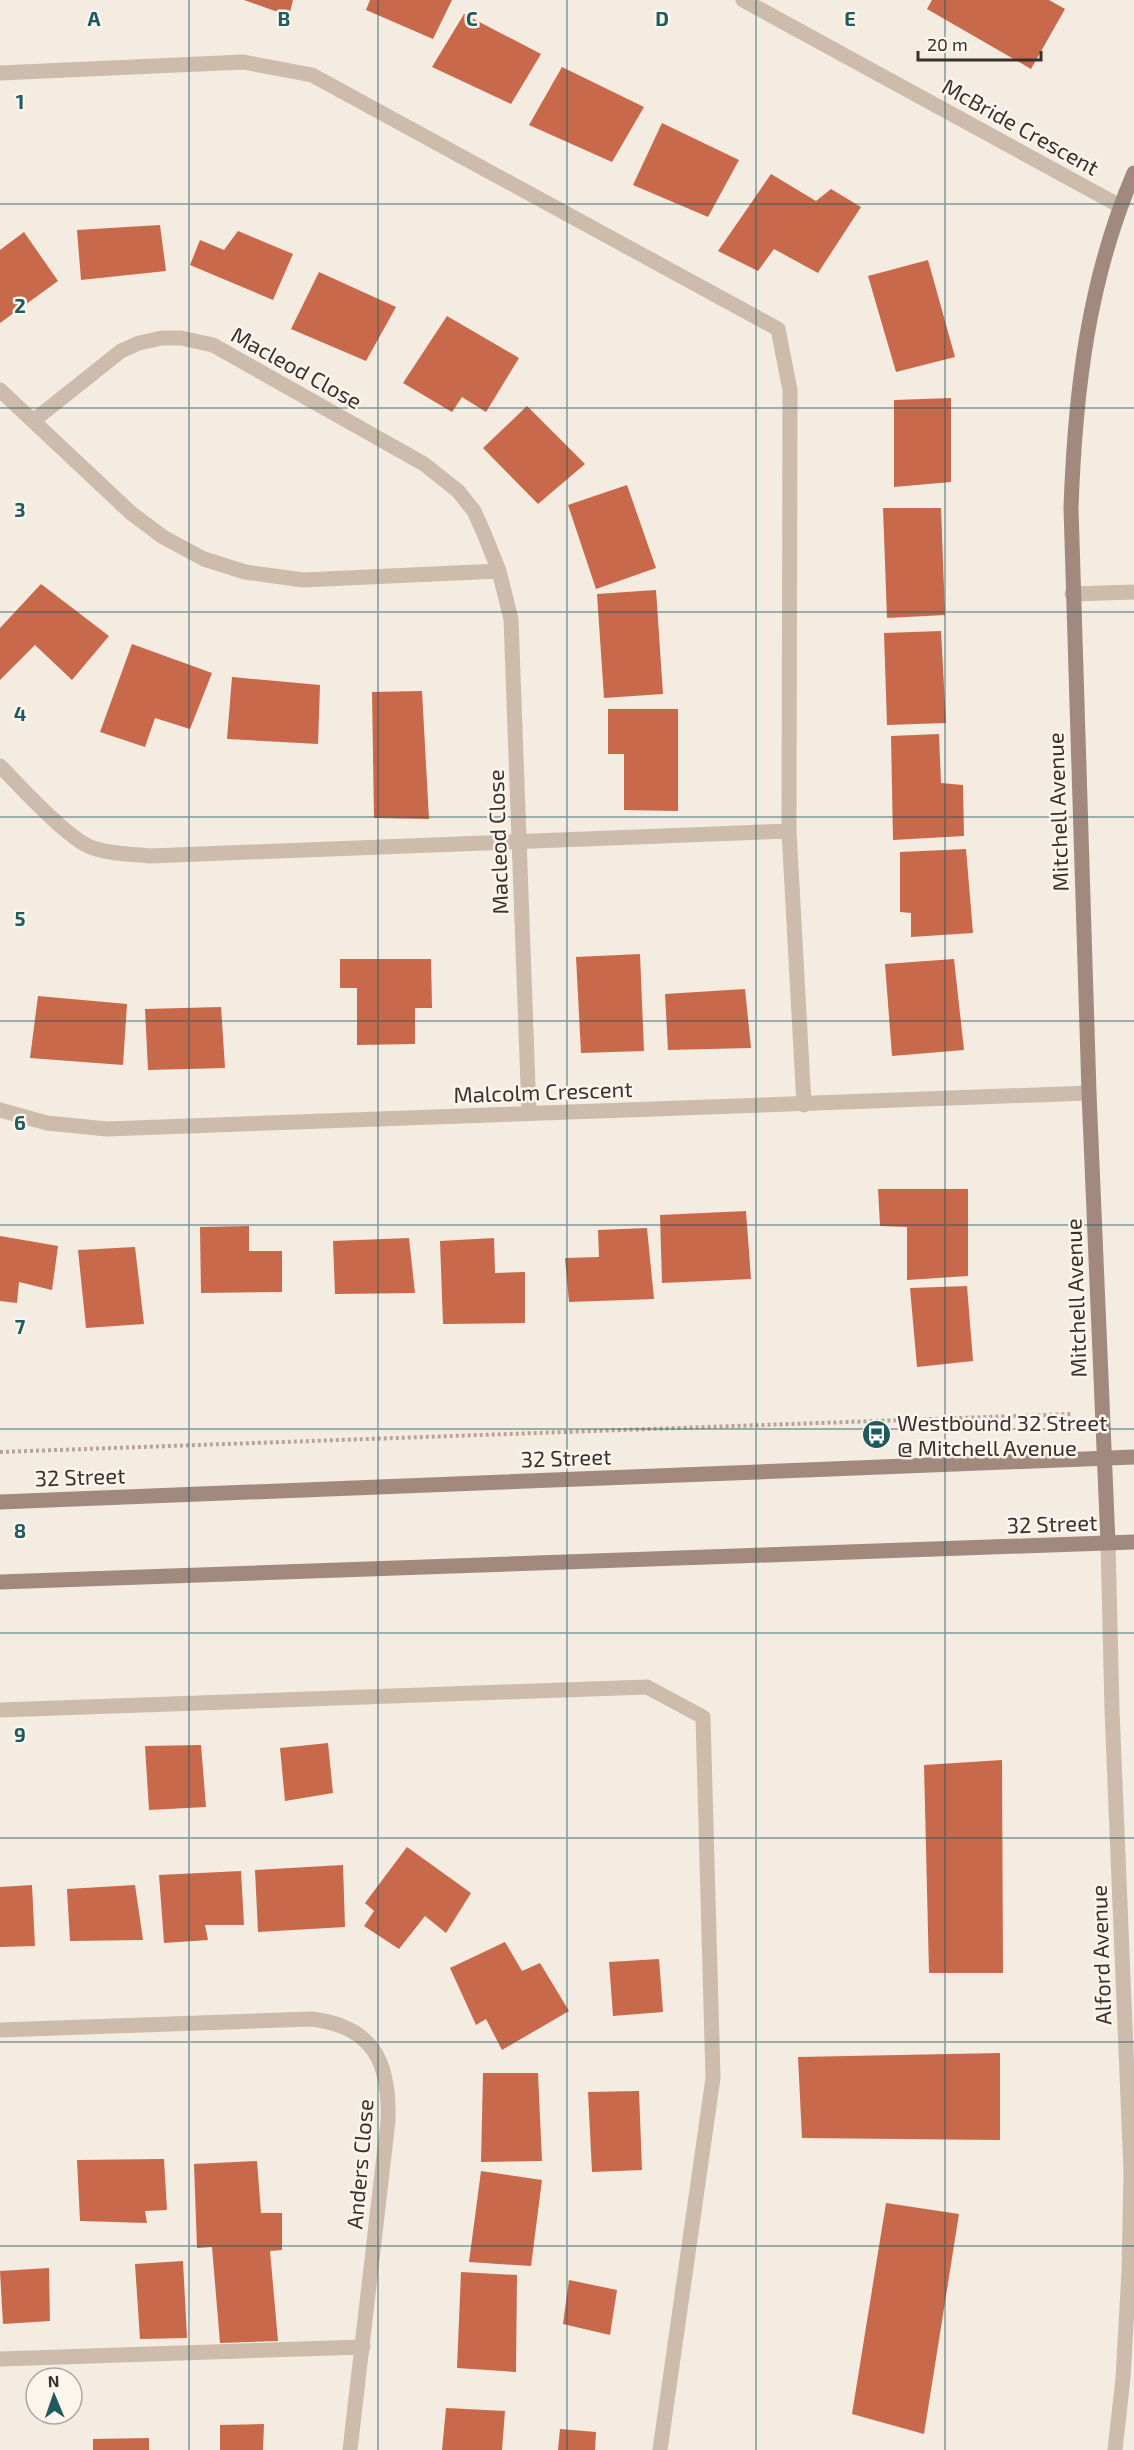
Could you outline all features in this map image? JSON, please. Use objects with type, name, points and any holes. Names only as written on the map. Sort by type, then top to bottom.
[{"type":"main road","name":"Mitchell Avenue","points":[[1104,1458],[1072,594],[1073,440],[1079,376],[1090,311],[1120,206],[1134,173]]},
{"type":"main road","name":"32 Street","points":[[0,1502],[1134,1457]]},
{"type":"main road","name":"Alford Avenue","points":[[1104,1458],[1108,1543]]},
{"type":"main road","name":"32 Street","points":[[0,1582],[1134,1542]]},
{"type":"street","name":"McBride Crescent","points":[[743,0],[1120,206]]},
{"type":"street","points":[[0,73],[243,62],[312,75],[778,329],[790,390],[789,831],[804,1105]]},
{"type":"street","name":"Macleod Close","points":[[33,421],[121,351],[139,343],[162,338],[199,340],[213,345],[424,464],[458,491],[474,511],[499,571],[511,620],[529,1113]]},
{"type":"street","points":[[0,390],[131,513],[164,537],[204,559],[245,572],[303,580],[499,571]]},
{"type":"street","points":[[1072,594],[1134,592]]},
{"type":"street","points":[[0,766],[61,826],[89,846],[117,854],[162,855],[789,831]]},
{"type":"street","name":"Malcolm Crescent","points":[[0,1110],[47,1123],[107,1129],[1089,1093]]},
{"type":"street","name":"Alford Avenue","points":[[1108,1543],[1112,1710],[1131,2171],[1129,2284],[1115,2450]]},
{"type":"street","points":[[0,1710],[647,1687],[703,1716],[712,2078],[660,2450]]},
{"type":"street","name":"Anders Close","points":[[0,2030],[311,2019],[332,2021],[351,2030],[366,2042],[385,2072],[389,2092],[388,2121],[350,2450]]},
{"type":"street","points":[[0,2359],[363,2347]]},
{"type":"path","points":[[0,1452],[1054,1414]]},
{"type":"building","points":[[244,0],[293,0],[289,16]]},
{"type":"building","points":[[370,0],[452,0],[433,39],[366,10]]},
{"type":"building","points":[[932,0],[1049,0],[1065,9],[1031,69],[927,9]]},
{"type":"building","points":[[464,14],[541,54],[511,104],[432,67]]},
{"type":"building","points":[[562,67],[644,107],[612,162],[529,125]]},
{"type":"building","points":[[662,123],[739,160],[708,217],[633,185]]},
{"type":"building","points":[[771,174],[816,201],[831,189],[861,207],[818,273],[774,249],[758,271],[718,251]]},
{"type":"building","points":[[160,225],[166,271],[81,280],[77,230]]},
{"type":"building","points":[[238,231],[293,254],[273,300],[190,265],[200,240],[224,250]]},
{"type":"building","points":[[24,232],[58,281],[0,323],[0,250]]},
{"type":"building","points":[[928,260],[955,357],[896,372],[868,276]]},
{"type":"building","points":[[319,272],[396,307],[366,361],[291,329]]},
{"type":"building","points":[[447,316],[519,358],[486,412],[462,397],[452,412],[403,383]]},
{"type":"building","points":[[951,398],[951,482],[894,487],[894,400]]},
{"type":"building","points":[[527,406],[585,464],[538,504],[483,448]]},
{"type":"building","points":[[627,485],[656,568],[596,589],[568,505]]},
{"type":"building","points":[[883,508],[941,508],[945,615],[887,618]]},
{"type":"building","points":[[41,584],[109,636],[72,680],[35,645],[0,680],[0,628]]},
{"type":"building","points":[[656,590],[663,694],[604,698],[597,594]]},
{"type":"building","points":[[941,631],[946,723],[887,725],[884,633]]},
{"type":"building","points":[[132,644],[212,673],[190,729],[155,718],[145,747],[100,732]]},
{"type":"building","points":[[232,677],[320,685],[318,744],[227,739]]},
{"type":"building","points":[[422,691],[429,819],[374,818],[372,692]]},
{"type":"building","points":[[608,709],[678,709],[678,811],[624,810],[624,754],[608,754]]},
{"type":"building","points":[[939,734],[941,783],[963,785],[964,836],[893,840],[891,736]]},
{"type":"building","points":[[966,849],[973,933],[911,937],[911,913],[900,912],[900,852]]},
{"type":"building","points":[[640,954],[644,1051],[581,1053],[576,957]]},
{"type":"building","points":[[340,959],[431,959],[432,1008],[415,1008],[415,1044],[357,1045],[357,988],[340,988]]},
{"type":"building","points":[[954,959],[964,1050],[892,1056],[885,964]]},
{"type":"building","points":[[745,989],[751,1048],[668,1050],[665,994]]},
{"type":"building","points":[[38,996],[127,1004],[123,1065],[30,1058]]},
{"type":"building","points":[[221,1007],[225,1068],[148,1070],[145,1009]]},
{"type":"building","points":[[878,1189],[968,1189],[968,1276],[907,1280],[907,1227],[880,1226]]},
{"type":"building","points":[[746,1211],[751,1279],[662,1283],[660,1215]]},
{"type":"building","points":[[249,1226],[249,1251],[282,1251],[282,1292],[201,1293],[200,1227]]},
{"type":"building","points":[[647,1228],[654,1299],[569,1302],[565,1258],[599,1257],[598,1230]]},
{"type":"building","points":[[0,1236],[58,1246],[52,1290],[19,1282],[17,1303],[0,1301]]},
{"type":"building","points":[[409,1238],[415,1293],[335,1294],[333,1241]]},
{"type":"building","points":[[494,1238],[495,1273],[525,1272],[525,1323],[443,1324],[440,1241]]},
{"type":"building","points":[[135,1247],[144,1324],[86,1328],[78,1250]]},
{"type":"building","points":[[967,1286],[973,1361],[917,1367],[910,1288]]},
{"type":"building","points":[[328,1743],[333,1793],[285,1801],[280,1748]]},
{"type":"building","points":[[201,1745],[206,1807],[149,1810],[145,1746]]},
{"type":"building","points":[[1002,1760],[1003,1973],[929,1973],[924,1765]]},
{"type":"building","points":[[407,1847],[471,1893],[446,1933],[425,1916],[399,1949],[364,1926],[374,1911],[365,1903]]},
{"type":"building","points":[[343,1865],[345,1927],[258,1932],[255,1870]]},
{"type":"building","points":[[241,1871],[244,1925],[205,1925],[208,1940],[164,1943],[159,1875]]},
{"type":"building","points":[[32,1885],[35,1946],[0,1947],[0,1887]]},
{"type":"building","points":[[135,1885],[143,1940],[70,1941],[67,1889]]},
{"type":"building","points":[[505,1942],[522,1971],[540,1963],[569,2011],[502,2050],[486,2019],[476,2025],[450,1968]]},
{"type":"building","points":[[659,1959],[663,2012],[613,2016],[609,1962]]},
{"type":"building","points":[[1000,2053],[1000,2140],[802,2138],[798,2057]]},
{"type":"building","points":[[483,2073],[538,2073],[542,2161],[481,2162]]},
{"type":"building","points":[[639,2091],[642,2170],[592,2172],[588,2092]]},
{"type":"building","points":[[164,2159],[167,2210],[145,2211],[147,2223],[80,2221],[77,2160]]},
{"type":"building","points":[[257,2161],[261,2213],[282,2213],[282,2250],[270,2251],[278,2341],[220,2343],[212,2247],[197,2248],[194,2164]]},
{"type":"building","points":[[481,2171],[542,2180],[531,2266],[469,2262]]},
{"type":"building","points":[[886,2203],[959,2214],[924,2434],[852,2414]]},
{"type":"building","points":[[183,2261],[187,2338],[140,2339],[135,2264]]},
{"type":"building","points":[[49,2268],[50,2321],[3,2324],[0,2271]]},
{"type":"building","points":[[461,2272],[517,2275],[516,2372],[457,2368]]},
{"type":"building","points":[[569,2280],[617,2290],[610,2335],[563,2324]]},
{"type":"building","points":[[446,2408],[505,2411],[502,2450],[442,2450]]},
{"type":"building","points":[[264,2424],[263,2450],[220,2450],[220,2425]]},
{"type":"building","points":[[560,2429],[596,2432],[595,2450],[558,2450]]},
{"type":"building","points":[[149,2438],[149,2450],[93,2450],[93,2439]]},
{"type":"place","name":"Westbound 32 Street @ Mitchell Avenue","points":[[876,1435]]}]
